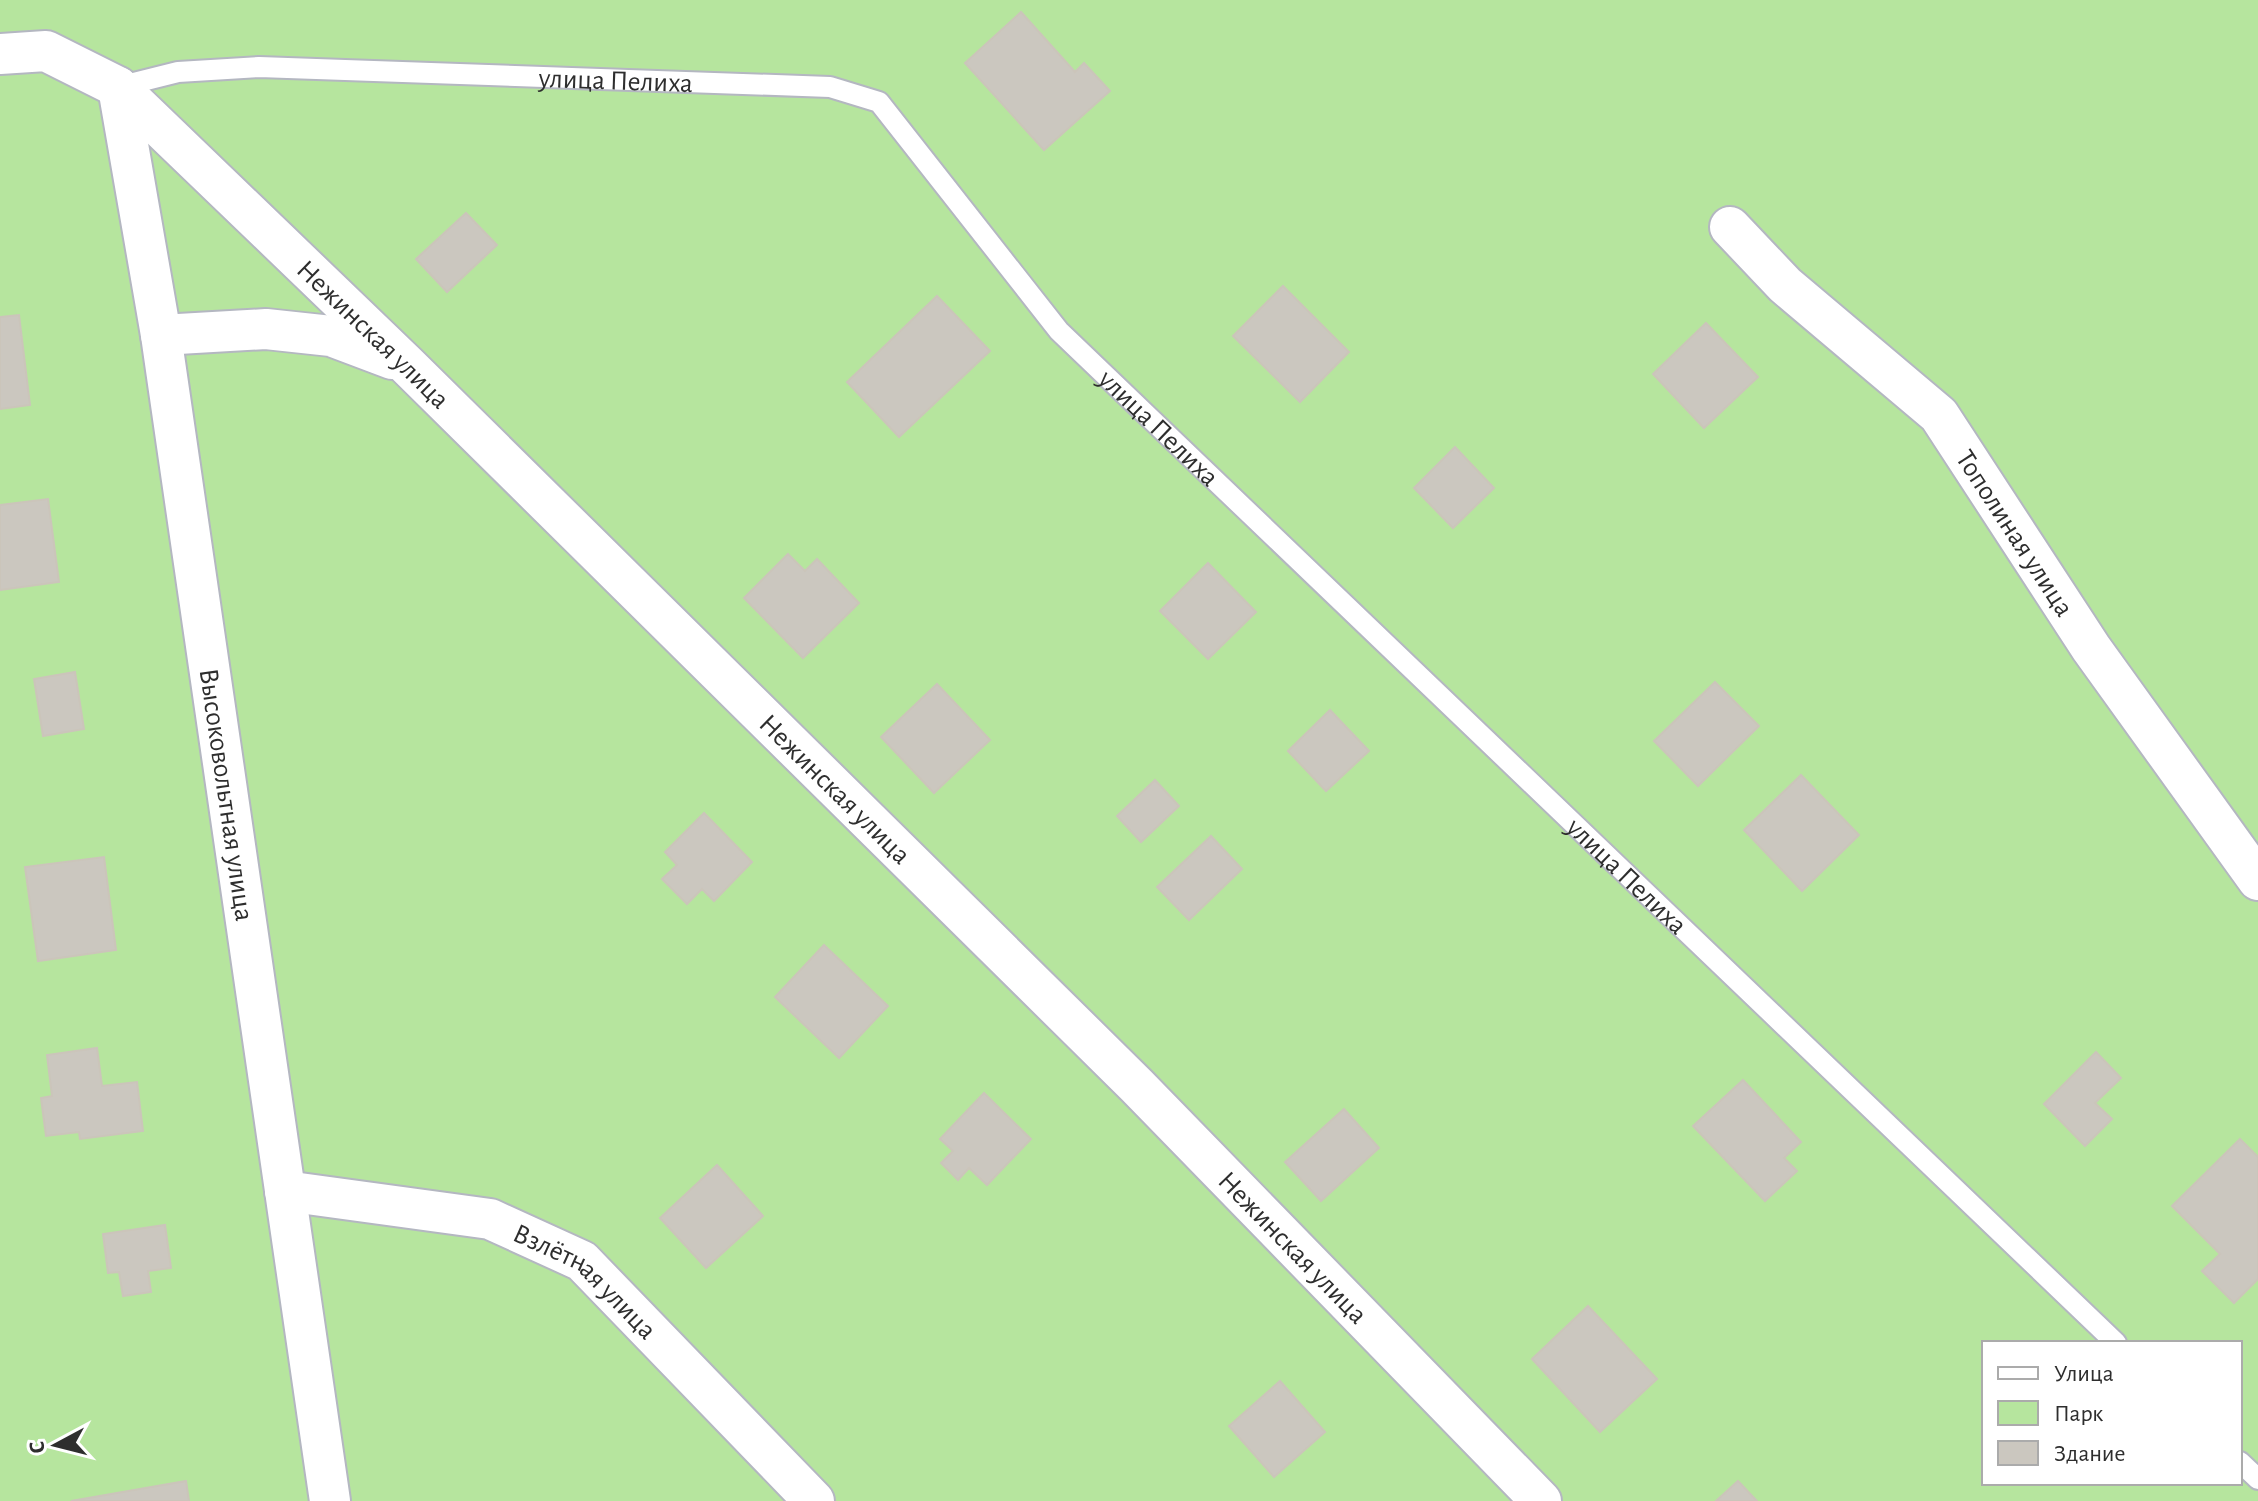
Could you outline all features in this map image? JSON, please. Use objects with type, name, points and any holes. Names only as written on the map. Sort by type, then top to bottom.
[{"type":"street","points":[[0,54],[46,51],[118,87]]},
{"type":"street","name":"Высоковольтная улица","points":[[118,87],[161,335],[330,1501]]},
{"type":"street","name":"Нежинская улица","points":[[118,87],[407,365],[1137,1086],[1541,1501]]},
{"type":"street","name":"Тополиная улица","points":[[1730,227],[1785,285],[1939,415],[2091,648],[2258,880]]},
{"type":"street","points":[[161,335],[266,329],[331,336],[407,365]]},
{"type":"street","name":"Взлётная улица","points":[[285,1191],[490,1219],[582,1261],[814,1501]]},
{"type":"lane","name":"улица Пелиха","points":[[118,87],[178,72],[259,67],[830,87],[879,102],[1059,331],[2114,1341]]},
{"type":"lane","points":[[2242,1464],[2258,1479]]},
{"type":"green space","points":[[0,0],[2258,0],[2258,1501],[0,1501]]},
{"type":"building","points":[[1021,12],[1075,72],[1084,63],[1110,91],[1044,150],[965,63]]},
{"type":"building","points":[[466,213],[497,245],[447,292],[416,259]]},
{"type":"building","points":[[1283,286],[1349,352],[1300,402],[1233,336]]},
{"type":"building","points":[[937,296],[990,351],[899,437],[847,382]]},
{"type":"building","points":[[19,315],[30,405],[0,409],[0,317]]},
{"type":"building","points":[[1706,323],[1758,377],[1704,428],[1653,374]]},
{"type":"building","points":[[1455,447],[1494,488],[1453,528],[1414,488]]},
{"type":"building","points":[[48,499],[59,582],[0,590],[0,505]]},
{"type":"building","points":[[788,554],[805,571],[817,559],[859,603],[803,658],[744,598]]},
{"type":"building","points":[[1208,563],[1256,612],[1208,659],[1160,611]]},
{"type":"building","points":[[75,672],[84,729],[43,736],[34,679]]},
{"type":"building","points":[[1715,682],[1759,726],[1698,786],[1654,741]]},
{"type":"building","points":[[937,684],[990,740],[934,793],[881,737]]},
{"type":"building","points":[[1330,710],[1369,751],[1326,791],[1288,751]]},
{"type":"building","points":[[1801,775],[1859,835],[1802,891],[1744,830]]},
{"type":"building","points":[[1155,780],[1179,806],[1141,842],[1117,816]]},
{"type":"building","points":[[704,813],[752,862],[714,901],[702,889],[687,904],[662,879],[677,865],[665,852]]},
{"type":"building","points":[[1211,836],[1242,869],[1189,920],[1157,887]]},
{"type":"building","points":[[104,857],[116,950],[38,961],[25,867]]},
{"type":"building","points":[[824,945],[888,1006],[839,1058],[775,997]]},
{"type":"building","points":[[97,1048],[102,1086],[137,1082],[143,1131],[80,1139],[79,1132],[46,1136],[41,1098],[52,1096],[47,1055]]},
{"type":"building","points":[[2096,1052],[2121,1078],[2095,1103],[2112,1119],[2085,1146],[2044,1104]]},
{"type":"building","points":[[1743,1080],[1801,1142],[1784,1158],[1797,1171],[1765,1201],[1693,1126]]},
{"type":"building","points":[[984,1093],[1031,1139],[987,1185],[969,1168],[958,1180],[941,1163],[953,1151],[940,1139]]},
{"type":"building","points":[[1344,1109],[1379,1148],[1321,1201],[1285,1162]]},
{"type":"building","points":[[2240,1139],[2258,1157],[2258,1279],[2234,1303],[2202,1271],[2220,1254],[2172,1206]]},
{"type":"building","points":[[717,1165],[763,1216],[706,1268],[660,1218]]},
{"type":"building","points":[[165,1225],[171,1268],[148,1271],[151,1292],[123,1296],[119,1272],[108,1273],[103,1234]]},
{"type":"building","points":[[1588,1306],[1657,1379],[1600,1432],[1532,1359]]},
{"type":"building","points":[[1280,1381],[1325,1432],[1274,1477],[1229,1426]]},
{"type":"building","points":[[186,1481],[189,1501],[71,1501]]},
{"type":"building","points":[[1738,1481],[1757,1501],[1716,1501]]}]
